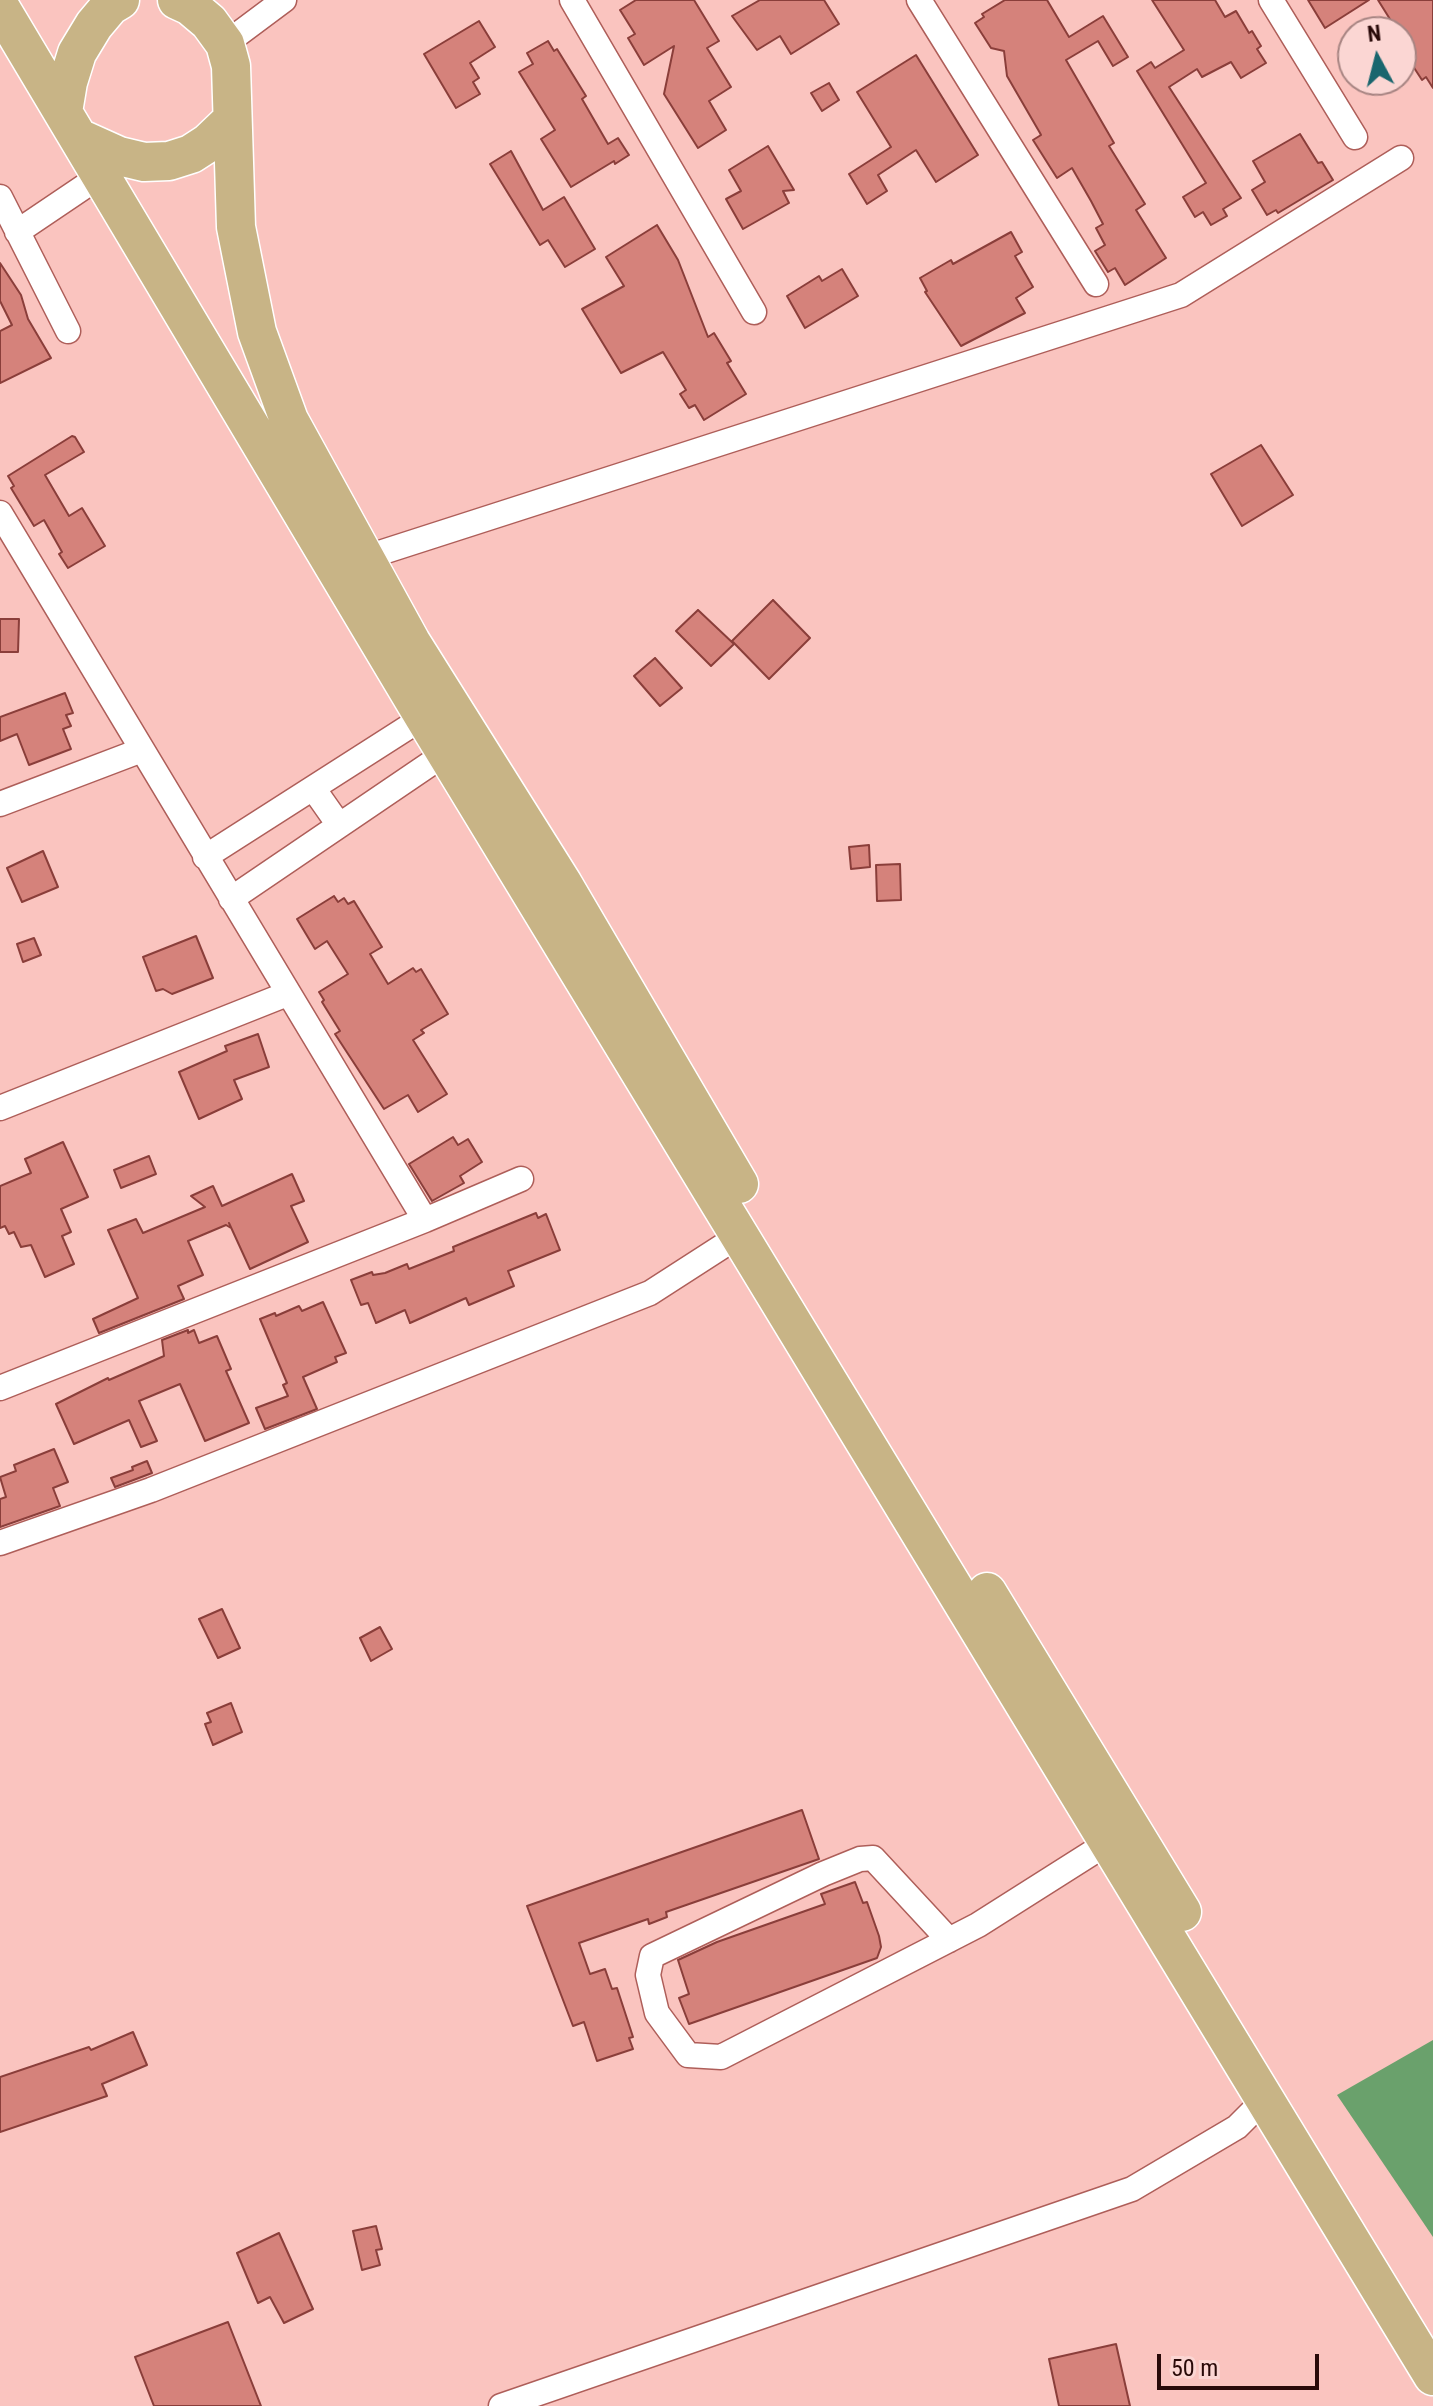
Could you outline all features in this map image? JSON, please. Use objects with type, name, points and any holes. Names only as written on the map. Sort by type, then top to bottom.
[{"type":"main road","points":[[71,125],[68,82],[77,53],[94,25],[110,6],[120,0]]},
{"type":"main road","points":[[189,2],[225,44],[231,66],[236,227],[257,332],[289,420],[411,642],[563,884],[767,1232],[1433,2327]]},
{"type":"main road","points":[[0,7],[424,717],[1433,2376]]},
{"type":"main road","points":[[71,125],[119,156],[144,162],[169,161],[191,154],[231,121]]},
{"type":"street","points":[[225,44],[284,0]]},
{"type":"street","points":[[572,0],[754,312]]},
{"type":"street","points":[[919,0],[1096,284]]},
{"type":"street","points":[[1271,0],[1355,137]]},
{"type":"street","points":[[364,558],[1181,295],[1401,158]]},
{"type":"street","points":[[17,232],[100,176]]},
{"type":"street","points":[[0,197],[68,331]]},
{"type":"street","points":[[2,520],[425,1220]]},
{"type":"street","points":[[205,857],[424,717]]},
{"type":"street","points":[[0,804],[142,750]]},
{"type":"street","points":[[231,899],[446,753]]},
{"type":"street","points":[[313,788],[339,825]]},
{"type":"street","points":[[0,1108],[287,994]]},
{"type":"street","points":[[0,1388],[521,1179]]},
{"type":"street","points":[[0,1543],[151,1490],[650,1293],[740,1235]]},
{"type":"street","points":[[949,1940],[873,1858],[860,1859],[652,1956],[648,1975],[657,2013],[688,2055],[721,2057],[949,1940],[978,1925],[1109,1842]]},
{"type":"street","points":[[501,2406],[1132,2189],[1237,2127],[1265,2099]]},
{"type":"green space","points":[[1433,2040],[1433,2237],[1337,2095]]},
{"type":"building","points":[[636,0],[694,0],[719,41],[707,48],[731,87],[709,101],[726,130],[698,148],[664,94],[674,46],[644,65],[628,38],[635,34],[620,10]]},
{"type":"building","points":[[760,0],[824,0],[839,24],[791,54],[780,36],[757,50],[732,16]]},
{"type":"building","points":[[1005,0],[1047,0],[1069,37],[1103,16],[1128,57],[1113,66],[1098,41],[1066,60],[1114,143],[1109,146],[1145,204],[1136,210],[1166,258],[1125,285],[1115,268],[1108,272],[1095,251],[1105,245],[1096,228],[1103,224],[1091,201],[1072,168],[1057,178],[1033,140],[1041,135],[1007,76],[1004,51],[991,48],[975,23],[984,17],[982,14]]},
{"type":"building","points":[[1152,0],[1215,0],[1225,17],[1236,11],[1261,46],[1257,49],[1266,63],[1241,78],[1231,62],[1202,77],[1197,69],[1169,87],[1241,198],[1223,209],[1227,216],[1211,225],[1203,212],[1195,217],[1183,197],[1206,183],[1137,71],[1151,62],[1155,68],[1184,50]]},
{"type":"building","points":[[1308,0],[1369,0],[1344,16],[1337,16],[1337,20],[1325,28]]},
{"type":"building","points":[[1378,0],[1433,0],[1433,88],[1426,77],[1422,80],[1417,72],[1417,16],[1388,16]]},
{"type":"building","points":[[479,21],[495,47],[470,63],[479,78],[473,82],[480,94],[456,108],[424,54]]},
{"type":"building","points":[[548,41],[554,51],[557,49],[586,96],[582,99],[608,144],[618,138],[629,155],[571,187],[541,139],[555,130],[519,72],[533,64],[527,53]]},
{"type":"building","points":[[916,55],[978,155],[936,182],[916,150],[878,175],[887,191],[867,204],[849,174],[891,147],[857,92]]},
{"type":"building","points":[[829,83],[839,100],[822,111],[811,93]]},
{"type":"building","points":[[1300,134],[1333,180],[1278,213],[1276,210],[1267,215],[1252,190],[1265,182],[1253,161]]},
{"type":"building","points":[[768,146],[794,190],[783,191],[789,203],[743,229],[726,199],[741,191],[729,170]]},
{"type":"building","points":[[511,151],[543,210],[564,197],[595,249],[565,267],[548,240],[540,245],[490,164]]},
{"type":"building","points":[[657,225],[678,260],[708,337],[714,333],[731,361],[727,363],[746,394],[704,420],[695,405],[689,408],[680,394],[686,390],[663,352],[621,373],[582,309],[624,286],[606,257]]},
{"type":"building","points":[[1011,232],[1022,252],[1015,256],[1033,287],[1016,298],[1025,313],[961,346],[925,292],[920,278]]},
{"type":"building","points":[[0,263],[21,295],[28,319],[51,358],[0,383],[0,331],[12,325],[0,301]]},
{"type":"building","points":[[842,269],[858,296],[805,328],[787,296],[819,276],[822,281]]},
{"type":"building","points":[[72,436],[84,452],[45,475],[69,516],[82,508],[105,546],[68,568],[44,520],[34,526],[11,488],[14,486],[8,476]]},
{"type":"building","points":[[1261,445],[1293,495],[1242,526],[1211,474]]},
{"type":"building","points":[[773,600],[810,638],[769,679],[732,641]]},
{"type":"building","points":[[698,610],[734,644],[711,666],[676,631]]},
{"type":"building","points":[[0,619],[19,619],[18,652],[0,652]]},
{"type":"building","points":[[655,658],[682,688],[660,706],[634,676]]},
{"type":"building","points":[[65,693],[73,713],[66,715],[71,726],[63,729],[71,749],[29,765],[17,734],[0,741],[0,717]]},
{"type":"building","points":[[869,845],[870,867],[851,869],[849,847]]},
{"type":"building","points":[[43,851],[58,887],[22,902],[7,868]]},
{"type":"building","points":[[900,864],[901,900],[877,901],[876,865]]},
{"type":"building","points":[[334,896],[338,902],[344,898],[348,904],[354,901],[382,947],[370,954],[388,984],[413,968],[416,972],[421,969],[448,1014],[421,1030],[424,1033],[413,1040],[447,1094],[418,1112],[408,1095],[384,1109],[335,1034],[340,1031],[322,1002],[324,1000],[319,992],[348,974],[327,941],[315,949],[297,919]]},
{"type":"building","points":[[196,936],[213,978],[172,994],[163,989],[156,991],[143,957]]},
{"type":"building","points":[[34,938],[41,955],[23,962],[17,944]]},
{"type":"building","points":[[258,1034],[269,1067],[234,1080],[242,1099],[199,1119],[179,1072],[227,1051],[225,1046]]},
{"type":"building","points":[[453,1137],[458,1145],[468,1139],[482,1162],[460,1176],[464,1183],[432,1201],[409,1164]]},
{"type":"building","points":[[63,1142],[88,1197],[61,1209],[71,1232],[62,1236],[74,1264],[45,1277],[31,1245],[21,1247],[14,1232],[9,1234],[5,1226],[0,1228],[0,1186],[31,1173],[25,1159]]},
{"type":"building","points":[[149,1156],[156,1174],[121,1188],[114,1170]]},
{"type":"building","points":[[292,1174],[304,1201],[291,1206],[308,1242],[250,1269],[229,1223],[231,1228],[226,1225],[188,1241],[203,1275],[178,1286],[184,1299],[99,1333],[93,1319],[138,1298],[108,1230],[136,1219],[143,1233],[205,1207],[191,1196],[213,1186],[222,1206]]},
{"type":"building","points":[[536,1213],[538,1218],[546,1214],[560,1250],[508,1271],[514,1286],[469,1305],[466,1298],[410,1323],[405,1310],[376,1323],[368,1303],[361,1305],[351,1280],[372,1272],[373,1275],[385,1273],[407,1264],[409,1269]]},
{"type":"building","points":[[323,1302],[346,1353],[335,1357],[337,1362],[303,1377],[317,1409],[265,1429],[256,1408],[288,1396],[283,1385],[287,1383],[260,1319],[299,1306],[302,1311]]},
{"type":"building","points":[[188,1330],[188,1333],[194,1330],[199,1343],[217,1336],[231,1369],[226,1371],[249,1423],[205,1441],[180,1384],[139,1401],[157,1441],[141,1447],[129,1420],[74,1444],[56,1404],[108,1378],[164,1356],[162,1340]]},
{"type":"building","points":[[54,1449],[68,1482],[53,1488],[60,1506],[0,1527],[0,1499],[6,1497],[0,1477],[16,1471],[14,1465]]},
{"type":"building","points":[[147,1461],[152,1473],[115,1487],[111,1478]]},
{"type":"building","points":[[222,1609],[240,1648],[218,1658],[199,1619]]},
{"type":"building","points":[[380,1627],[392,1649],[371,1661],[360,1638]]},
{"type":"building","points":[[231,1703],[242,1732],[213,1745],[205,1724],[211,1722],[207,1713]]},
{"type":"building","points":[[802,1810],[819,1859],[666,1912],[667,1917],[649,1924],[648,1919],[579,1943],[590,1974],[605,1969],[612,1989],[617,1988],[633,2037],[629,2038],[633,2049],[597,2061],[584,2022],[573,2026],[527,1906]]},
{"type":"building","points":[[855,1882],[863,1903],[867,1902],[879,1936],[881,1947],[877,1958],[689,2024],[679,1998],[689,1994],[678,1960],[717,1942],[825,1904],[821,1894]]},
{"type":"building","points":[[133,2032],[147,2065],[102,2084],[107,2096],[0,2132],[0,2077],[89,2047],[91,2050]]},
{"type":"building","points":[[376,2226],[382,2249],[376,2250],[380,2265],[362,2270],[353,2231]]},
{"type":"building","points":[[279,2233],[313,2309],[284,2323],[270,2297],[258,2303],[237,2253]]},
{"type":"building","points":[[228,2322],[261,2406],[154,2406],[135,2357]]},
{"type":"building","points":[[1116,2344],[1130,2406],[1059,2406],[1049,2359]]}]
